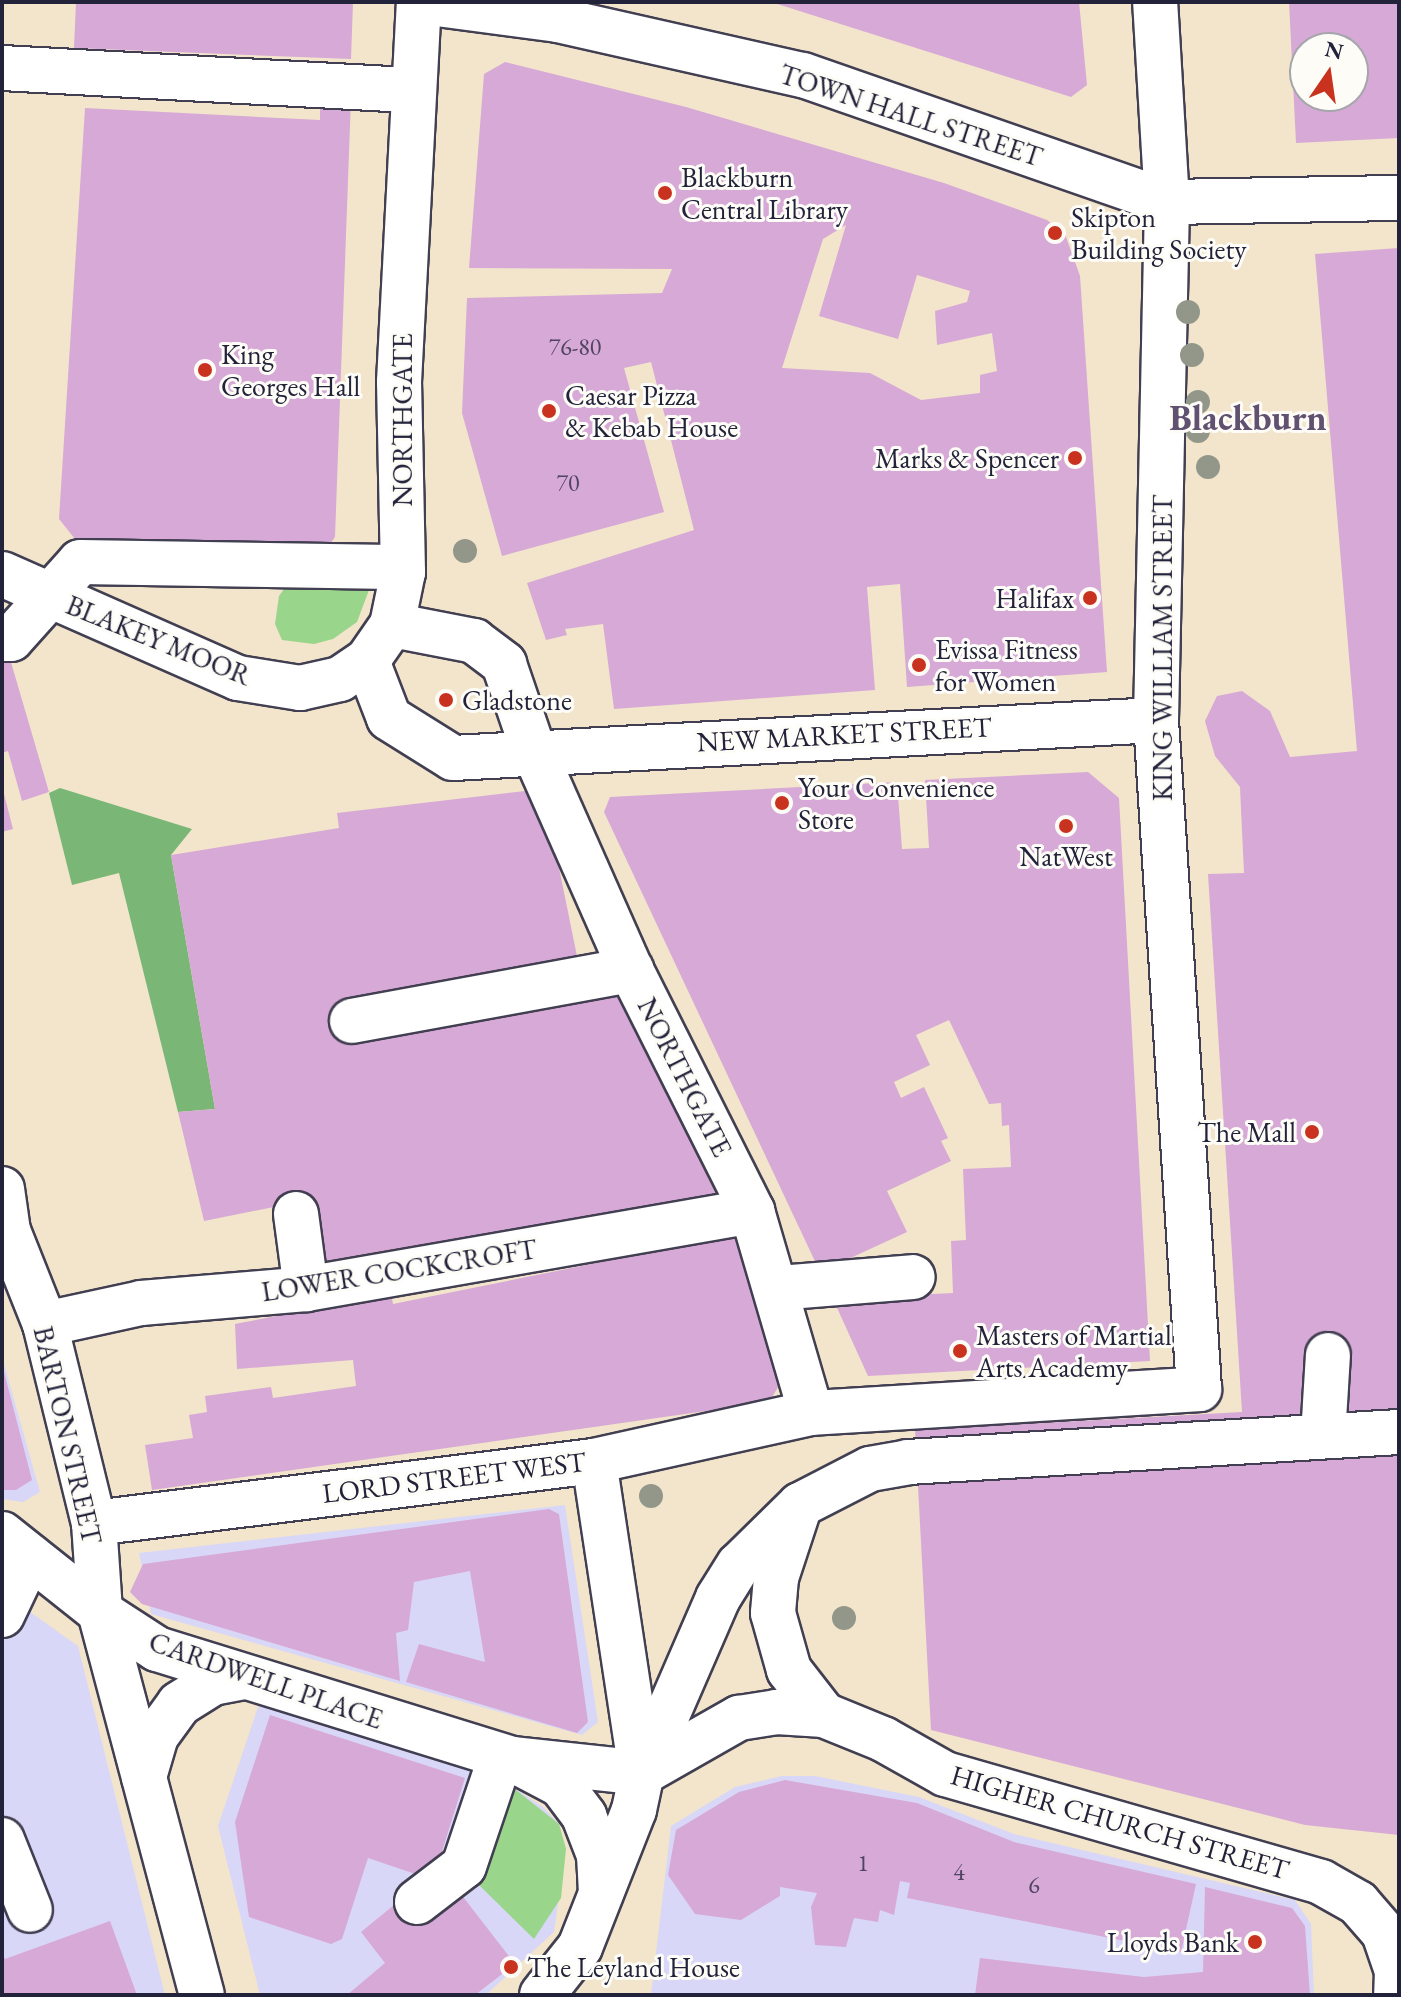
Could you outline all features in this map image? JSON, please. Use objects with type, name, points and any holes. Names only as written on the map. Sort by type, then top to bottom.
[{"type":"street","name":"NORTHGATE","points":[[421,2],[412,90],[399,382],[406,628],[474,641],[504,664],[533,749],[631,970],[752,1211],[777,1288],[811,1413]]},
{"type":"street","name":"TOWN HALL STREET","points":[[421,2],[558,20],[803,75],[1167,202],[1399,198]]},
{"type":"street","name":"KING WILLIAM STREET","points":[[1155,2],[1167,202],[1156,720],[1199,1389]]},
{"type":"street","points":[[2,68],[412,90]]},
{"type":"street","points":[[2,639],[11,639],[52,597],[80,562],[392,567],[403,572]]},
{"type":"street","name":"BLAKEY MOOR","points":[[2,574],[238,678],[300,688],[372,674],[406,628]]},
{"type":"street","points":[[372,674],[389,718],[453,758],[533,749]]},
{"type":"street","name":"NEW MARKET STREET","points":[[533,749],[1156,720]]},
{"type":"street","points":[[352,1021],[631,970]]},
{"type":"street","name":"LOWER COCKCROFT","points":[[45,1324],[141,1303],[306,1289],[752,1211]]},
{"type":"street","points":[[296,1214],[306,1289]]},
{"type":"street","name":"BARTON STREET","points":[[4,1217],[45,1324],[94,1523],[100,1612],[202,1995]]},
{"type":"street","points":[[777,1288],[913,1277]]},
{"type":"street","points":[[1323,1436],[1328,1355]]},
{"type":"street","name":"LORD STREET WEST","points":[[94,1523],[594,1461],[811,1413],[1199,1389]]},
{"type":"street","points":[[542,1995],[580,1947],[634,1810],[642,1773],[679,1678],[739,1565],[800,1505],[870,1469],[944,1459],[1399,1432]]},
{"type":"street","points":[[594,1461],[642,1773]]},
{"type":"street","points":[[800,1505],[779,1567],[773,1613],[789,1670],[824,1715]]},
{"type":"street","points":[[2,1615],[16,1545]]},
{"type":"street","name":"CARDWELL PLACE","points":[[16,1545],[100,1612],[157,1649],[507,1757],[642,1773]]},
{"type":"street","points":[[144,1777],[156,1736],[179,1704],[213,1683],[243,1677]]},
{"type":"street","points":[[642,1773],[739,1718],[776,1712],[824,1715]]},
{"type":"street","name":"HIGHER CHURCH STREET","points":[[824,1715],[883,1739],[945,1774],[1278,1867],[1358,1903],[1384,1933],[1397,1979]]},
{"type":"street","points":[[417,1902],[464,1866],[507,1757]]},
{"type":"street","name":"CARDWELL PLACE","points":[[507,1757],[561,1785],[584,1816],[599,1855],[601,1896]]},
{"type":"street","points":[[2,1840],[30,1910]]},
{"type":"shaded area","points":[[2,1357],[40,1492],[23,1502],[2,1499]]},
{"type":"shaded area","points":[[565,1505],[598,1722],[582,1735],[151,1614],[139,1553]]},
{"type":"shaded area","points":[[2,1592],[78,1646],[165,1995],[2,1995]]},
{"type":"shaded area","points":[[261,1698],[507,1783],[543,1807],[559,1824],[566,1849],[554,1932],[486,1995],[260,1995],[218,1826]]},
{"type":"shaded area","points":[[782,1776],[815,1776],[919,1797],[1014,1834],[1295,1900],[1311,1924],[1314,1995],[651,1995],[671,1826],[735,1787]]},
{"type":"green space","points":[[321,583],[369,590],[357,622],[333,639],[314,644],[282,640],[275,624],[279,596],[284,589]]},
{"type":"green space","points":[[60,788],[192,829],[171,855],[215,1109],[178,1112],[119,873],[72,885],[49,793]]},
{"type":"green space","points":[[507,1783],[559,1824],[566,1849],[561,1898],[534,1939],[477,1883]]},
{"type":"building","points":[[76,2],[353,2],[351,59],[74,48]]},
{"type":"building","points":[[771,2],[1079,2],[1087,85],[1071,97]]},
{"type":"building","points":[[1289,2],[1399,2],[1399,138],[1296,143],[1294,112],[1369,112],[1369,32],[1290,32]]},
{"type":"building","points":[[505,62],[686,107],[944,183],[1047,220],[1065,234],[1080,276],[1107,672],[907,687],[900,584],[867,587],[875,690],[614,709],[603,624],[565,629],[567,635],[546,640],[527,583],[694,530],[651,362],[624,368],[664,512],[502,556],[462,413],[467,298],[662,293],[672,269],[469,268],[484,74]],"holes":[[[846,225],[819,316],[898,339],[917,275],[970,291],[967,302],[935,311],[937,345],[992,333],[997,371],[980,375],[980,393],[921,400],[870,373],[782,368],[823,239]]]},
{"type":"building","name":"King Georges Hall","points":[[320,98],[351,98],[335,537],[321,557],[83,549],[59,519],[85,108],[320,120]]},
{"type":"building","name":"The Mall","points":[[1399,248],[1399,1835],[1305,1825],[931,1730],[915,1430],[1242,1412],[1208,874],[1244,873],[1240,787],[1215,756],[1205,721],[1217,696],[1242,691],[1270,711],[1290,757],[1357,751],[1315,254]]},
{"type":"building","points":[[2,652],[8,652],[49,792],[22,801],[8,751],[2,753]]},
{"type":"building","points":[[1088,772],[1119,798],[1150,1361],[868,1376],[833,1299],[953,1293],[951,1241],[966,1240],[963,1169],[1011,1167],[1009,1125],[1002,1126],[1001,1103],[989,1104],[949,1020],[916,1035],[930,1065],[894,1082],[901,1098],[924,1087],[948,1138],[941,1141],[951,1161],[887,1191],[907,1232],[820,1272],[604,812],[610,797],[897,782],[902,849],[929,848],[925,780]]},
{"type":"building","points":[[2,786],[13,829],[2,832]]},
{"type":"building","points":[[525,791],[556,853],[579,966],[618,982],[726,1207],[357,1279],[322,1259],[309,1200],[204,1221],[178,1112],[215,1109],[171,855],[339,828],[337,813]]},
{"type":"building","points":[[740,1234],[780,1384],[769,1402],[152,1490],[145,1445],[193,1438],[189,1415],[207,1412],[205,1396],[271,1387],[273,1398],[356,1386],[353,1360],[237,1369],[235,1324],[391,1294],[393,1304]]},
{"type":"building","points":[[3,1368],[32,1480],[16,1490],[2,1490]]},
{"type":"building","points":[[549,1509],[559,1514],[588,1722],[577,1733],[406,1682],[419,1644],[485,1662],[470,1571],[414,1582],[408,1630],[396,1633],[400,1681],[142,1604],[130,1592],[143,1564]]},
{"type":"building","points":[[270,1715],[465,1778],[433,1880],[368,1858],[342,1939],[331,1944],[249,1917],[235,1822]]},
{"type":"building","points":[[785,1780],[917,1803],[1014,1842],[1196,1884],[1181,1952],[907,1898],[910,1883],[900,1881],[894,1915],[880,1910],[878,1922],[854,1918],[846,1947],[815,1945],[811,1907],[817,1893],[780,1887],[780,1896],[741,1920],[695,1914],[668,1875],[676,1830],[739,1792]]},
{"type":"building","name":"Lloyds Bank","points":[[1205,1887],[1292,1908],[1305,1926],[1310,1995],[975,1995],[980,1958],[1144,1977],[1203,1972]]},
{"type":"building","points":[[457,1889],[515,1964],[475,1995],[347,1995],[385,1963],[361,1932],[394,1905],[409,1925]]},
{"type":"building","points":[[110,1921],[137,1995],[2,1995],[2,1953],[5,1959]]},
{"type":"place","name":"Blackburn Central Library","points":[[665,193]]},
{"type":"place","name":"Skipton Building Society","points":[[1055,233]]},
{"type":"place","name":"King Georges Hall","points":[[205,370]]},
{"type":"place","name":"Caesar Pizza & Kebab House","points":[[549,411]]},
{"type":"place","name":"Marks & Spencer","points":[[1075,458]]},
{"type":"place","name":"Halifax","points":[[1090,598]]},
{"type":"place","name":"Evissa Fitness for Women","points":[[919,665]]},
{"type":"place","name":"Gladstone","points":[[446,700]]},
{"type":"place","name":"Your Convenience Store","points":[[782,803]]},
{"type":"place","name":"NatWest","points":[[1066,826]]},
{"type":"place","name":"The Mall","points":[[1312,1132]]},
{"type":"place","name":"Masters of Martial Arts Academy","points":[[960,1351]]},
{"type":"place","name":"Lloyds Bank","points":[[1255,1942]]},
{"type":"place","name":"The Leyland House","points":[[511,1967]]},
{"type":"district","name":"Blackburn","points":[[1248,418]]}]
